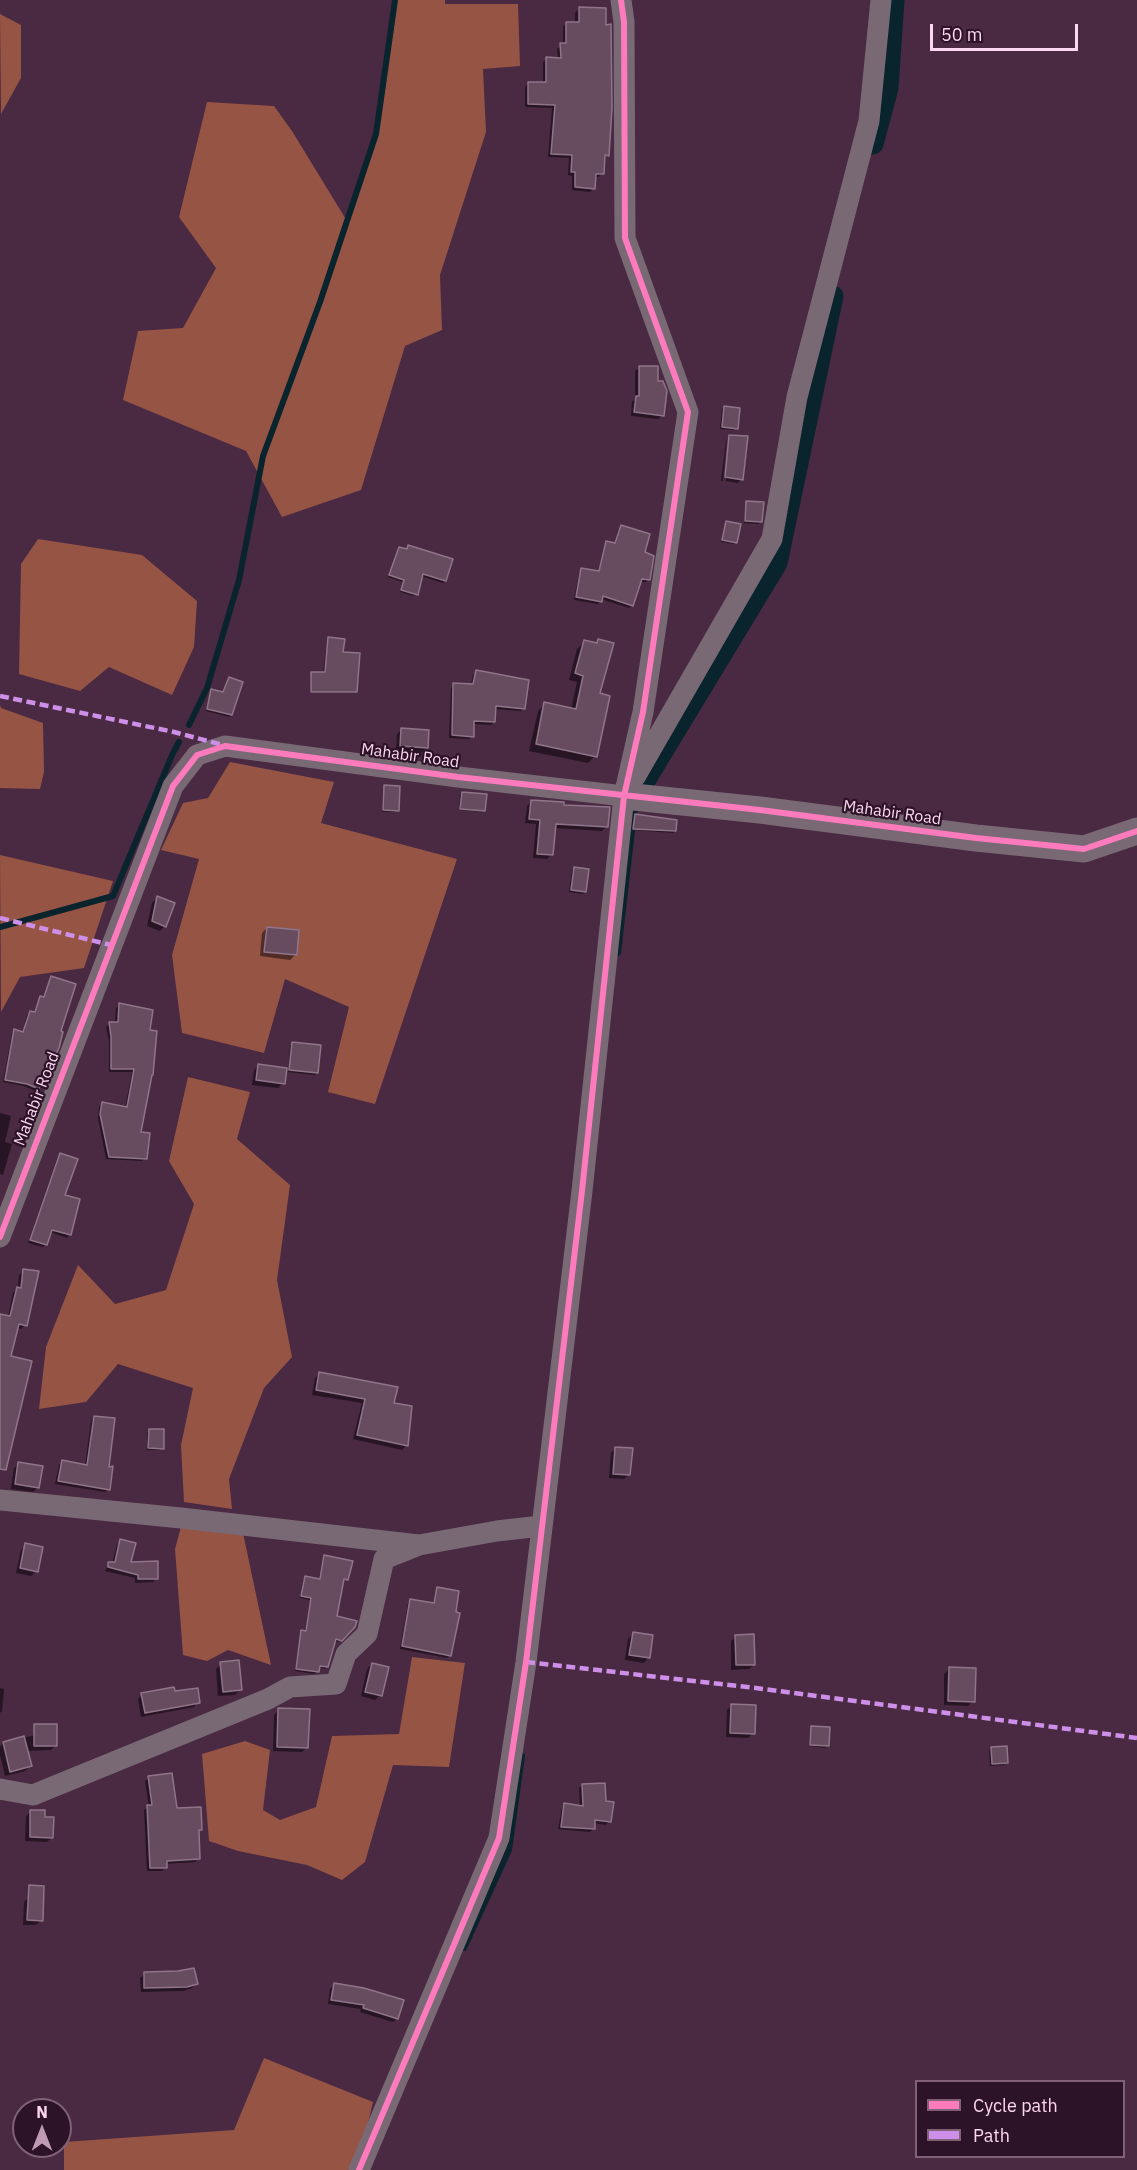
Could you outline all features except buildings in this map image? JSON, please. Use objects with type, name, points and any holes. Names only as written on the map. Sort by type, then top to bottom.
[{"type":"street","points":[[359,2170],[499,1838],[526,1662],[584,1179],[624,796],[643,712],[688,412],[625,238],[624,22],[621,0]]},
{"type":"street","points":[[624,796],[772,539],[797,397],[869,121],[881,0]]},
{"type":"street","name":"Mahabir Road","points":[[0,1237],[173,786],[197,755],[225,746],[458,777],[1084,849],[1137,831]]},
{"type":"street","points":[[0,1500],[419,1545]]},
{"type":"street","points":[[0,1789],[33,1795],[268,1699],[290,1687],[336,1684],[346,1654],[367,1634],[384,1559],[419,1545],[497,1531],[542,1526]]},
{"type":"shaded area","points":[[395,0],[445,0],[445,4],[518,4],[520,66],[483,69],[486,132],[440,275],[442,330],[405,346],[361,490],[282,517],[246,451],[123,400],[138,331],[183,328],[216,268],[179,217],[207,102],[274,106],[347,221],[376,134]]},
{"type":"shaded area","points":[[0,14],[21,25],[21,78],[1,114]]},
{"type":"shaded area","points":[[38,539],[142,555],[197,601],[194,647],[172,695],[109,667],[80,691],[19,674],[21,564]]},
{"type":"shaded area","points":[[0,705],[1,708],[43,723],[44,772],[40,789],[0,788]]},
{"type":"shaded area","points":[[230,762],[334,782],[321,823],[457,859],[375,1104],[328,1092],[349,1007],[285,979],[264,1053],[182,1033],[172,955],[199,859],[161,850],[183,803],[208,798]]},
{"type":"shaded area","points":[[0,855],[113,881],[84,968],[20,977],[1,1012]]},
{"type":"shaded area","points":[[188,1077],[250,1092],[237,1139],[290,1185],[277,1280],[292,1357],[264,1388],[229,1479],[232,1509],[184,1502],[181,1445],[193,1388],[118,1364],[86,1402],[39,1409],[46,1347],[78,1265],[115,1304],[166,1290],[194,1204],[169,1161]]},
{"type":"shaded area","points":[[182,1523],[243,1533],[271,1665],[228,1650],[207,1661],[183,1655],[175,1549]]},
{"type":"shaded area","points":[[412,1657],[465,1663],[449,1767],[393,1765],[365,1862],[342,1880],[307,1865],[238,1851],[209,1841],[202,1754],[245,1741],[270,1750],[263,1810],[280,1820],[316,1807],[332,1736],[399,1734]]},
{"type":"shaded area","points":[[264,2058],[373,2102],[357,2170],[64,2170],[64,2158],[72,2158],[72,2141],[234,2130]]},
{"type":"waterway","points":[[189,725],[207,688],[239,580],[263,456],[320,302],[376,134],[395,0]]},
{"type":"waterway","points":[[873,144],[888,88],[894,0]]},
{"type":"waterway","points":[[643,784],[777,563],[833,296]]},
{"type":"waterway","points":[[0,927],[113,896],[179,742]]},
{"type":"waterway","points":[[618,953],[635,805]]},
{"type":"waterway","points":[[464,1948],[509,1850],[522,1756]]},
{"type":"marked path","points":[[0,696],[174,732],[223,745]]},
{"type":"marked path","points":[[0,918],[111,945]]},
{"type":"marked path","points":[[526,1662],[756,1688],[1137,1738]]},
{"type":"cycle path","points":[[359,2170],[499,1838],[526,1662],[582,1191],[624,796],[643,712],[688,412],[625,238],[624,22],[621,0]]},
{"type":"cycle path","points":[[0,1237],[173,786],[197,755],[225,746],[458,777],[1084,849],[1137,831]]}]
